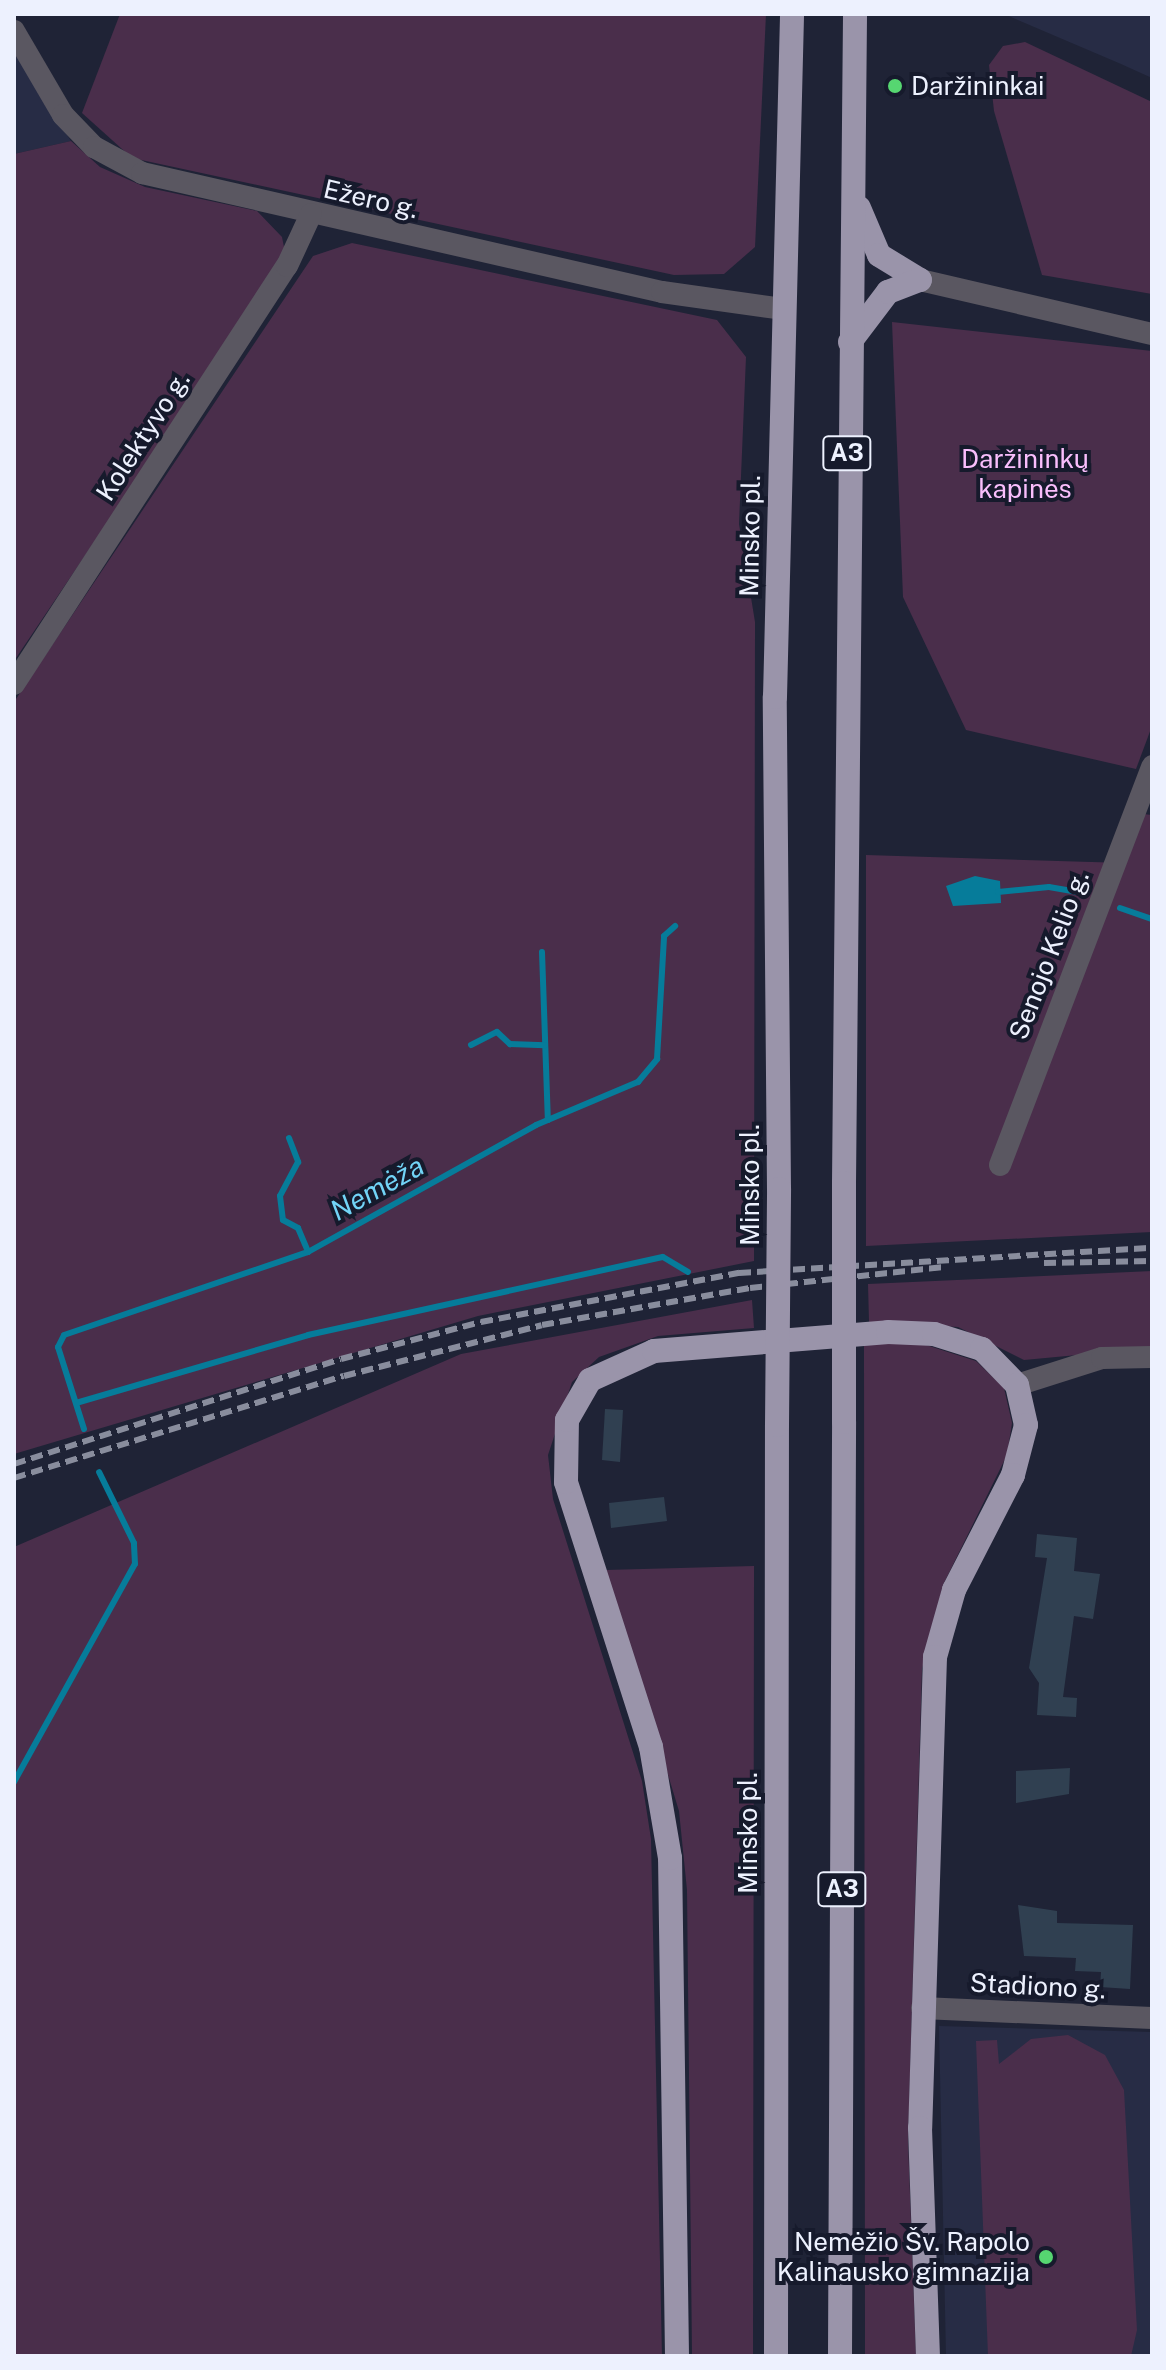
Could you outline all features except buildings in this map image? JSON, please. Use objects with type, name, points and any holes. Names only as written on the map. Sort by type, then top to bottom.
[{"type":"highway","name":"Minsko pl.","points":[[776,2356],[779,1189],[775,697],[792,14]]},
{"type":"highway","name":"A3","points":[[840,2356],[847,346],[855,194],[855,14]]},
{"type":"highway","points":[[855,194],[879,255],[920,280]]},
{"type":"highway","points":[[847,346],[874,305],[920,280]]},
{"type":"highway","points":[[677,2356],[668,1844],[651,1747],[566,1482],[567,1420],[590,1380],[609,1366],[718,1342],[934,1334],[982,1349],[1017,1385],[1026,1425],[1022,1452],[954,1590],[935,1657],[922,2008],[928,2356]]},
{"type":"street","name":"Ežero g.","points":[[14,31],[63,115],[124,166],[311,214],[662,292],[783,309]]},
{"type":"street","name":"Kolektyvo g.","points":[[14,684],[287,266],[311,214]]},
{"type":"street","points":[[920,280],[1152,334]]},
{"type":"street","name":"Senojo Kelio g.","points":[[1000,1165],[1152,766]]},
{"type":"street","points":[[1017,1385],[1102,1358],[1152,1357]]},
{"type":"street","name":"Stadiono g.","points":[[922,2008],[1152,2018]]},
{"type":"shaded area","points":[[1004,14],[1152,14],[1152,78],[1121,64]]},
{"type":"shaded area","points":[[14,49],[36,88],[71,141],[14,154]]},
{"type":"shaded area","name":"Nemėžio Šv. Rapolo Kalinausko gimnazija","points":[[939,2026],[1152,2032],[1152,2356],[946,2356]]},
{"type":"green space","points":[[120,14],[766,14],[755,247],[724,274],[674,275],[132,158],[82,113]]},
{"type":"green space","points":[[1025,42],[1152,102],[1152,294],[1042,275],[994,111],[989,65],[1003,46]]},
{"type":"green space","points":[[71,141],[100,167],[145,187],[257,211],[282,237],[286,257],[14,661],[14,154]]},
{"type":"green space","points":[[352,243],[717,320],[746,357],[739,524],[755,622],[754,1261],[478,1316],[14,1454],[14,702],[313,256]]},
{"type":"green space","name":"Daržininkų kapinės","points":[[892,322],[1152,351],[1152,726],[1136,769],[966,730],[903,597]]},
{"type":"green space","points":[[1143,814],[1152,815],[1152,1232],[866,1246],[866,855],[1125,863]]},
{"type":"green space","points":[[1152,1271],[1152,1348],[1024,1360],[958,1327],[869,1322],[868,1284]]},
{"type":"green space","points":[[752,1300],[754,1328],[658,1336],[599,1357],[572,1382],[548,1455],[553,1499],[642,1781],[651,1839],[662,2356],[14,2356],[14,1547],[461,1354]]},
{"type":"green space","points":[[864,1344],[923,1344],[976,1361],[1004,1388],[1012,1423],[1007,1455],[943,1585],[922,1669],[908,2141],[916,2356],[865,2356]]},
{"type":"green space","points":[[754,1566],[753,2356],[692,2356],[687,1890],[679,1811],[606,1570]]},
{"type":"green space","name":"Nemėžio Šv. Rapolo Kalinausko gimnazija","points":[[1068,2035],[1105,2055],[1124,2090],[1137,2330],[1131,2356],[988,2356],[976,2041],[997,2040],[999,2064],[1031,2039]]},
{"type":"water","points":[[975,876],[1000,881],[1001,903],[953,906],[946,886]]},
{"type":"waterway","name":"Nemėža","points":[[998,892],[1049,887],[1083,893]]},
{"type":"waterway","name":"Nemėža","points":[[1120,908],[1152,919]]},
{"type":"waterway","name":"Nemėža","points":[[84,1429],[58,1347],[64,1335],[308,1252],[536,1125],[638,1082],[657,1059],[664,936],[675,926]]},
{"type":"waterway","points":[[542,952],[548,1120]]},
{"type":"waterway","points":[[471,1045],[497,1032],[510,1044],[545,1045]]},
{"type":"waterway","points":[[289,1138],[298,1162],[280,1196],[283,1220],[298,1228],[308,1252]]},
{"type":"waterway","points":[[76,1403],[308,1335],[663,1257],[688,1272]]},
{"type":"waterway","name":"Nemėža","points":[[14,1782],[135,1564],[134,1543],[99,1472]]},
{"type":"railway","points":[[14,1464],[341,1359],[481,1322],[739,1273],[1152,1248]]},
{"type":"railway","points":[[1044,1263],[1152,1261]]},
{"type":"railway","points":[[14,1478],[344,1376],[542,1325],[750,1288],[944,1267]]},
{"type":"place","name":"Daržininkai","points":[[895,86]]},
{"type":"place","name":"Nemėžio Šv. Rapolo Kalinausko gimnazija","points":[[1046,2257]]}]
